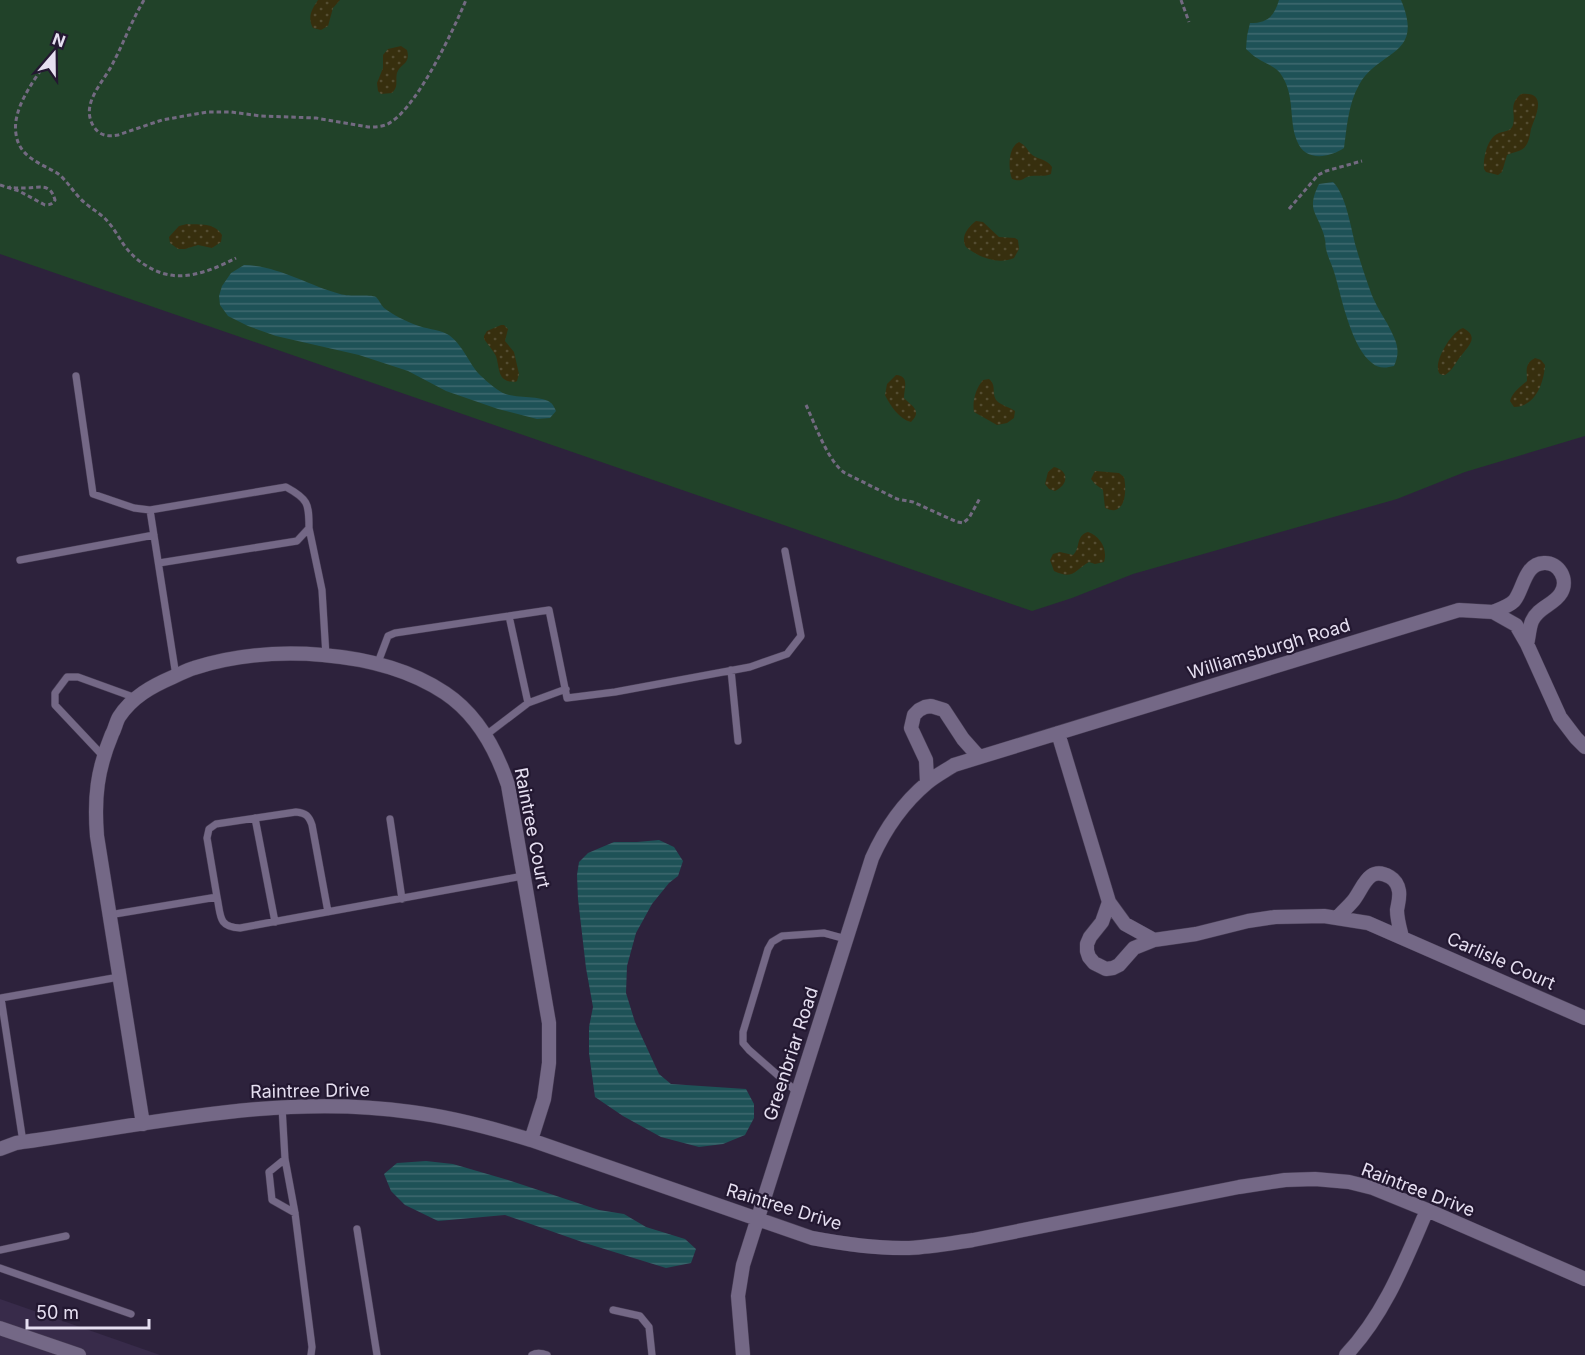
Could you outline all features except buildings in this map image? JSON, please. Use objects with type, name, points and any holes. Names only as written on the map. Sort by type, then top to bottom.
[{"type":"street","points":[[1493,612],[1512,603],[1521,591],[1527,573],[1536,565],[1549,563],[1560,570],[1564,588],[1557,598],[1540,609],[1532,622],[1527,644]]},
{"type":"street","name":"Williamsburgh Road","points":[[1058,732],[1459,610],[1493,612],[1516,625],[1560,717],[1585,747]]},
{"type":"street","name":"Raintree Court","points":[[143,1124],[97,836],[95,810],[103,756],[120,717],[140,694],[193,668],[253,655],[284,653],[345,658],[377,665],[426,682],[447,694],[481,727],[501,762],[508,785],[549,1023],[549,1064],[544,1100],[531,1140]]},
{"type":"street","points":[[927,782],[926,760],[912,728],[914,715],[925,707],[931,706],[944,710],[979,757]]},
{"type":"street","points":[[1058,732],[1109,902],[1125,924],[1154,940]]},
{"type":"street","name":"Greenbriar Road","points":[[743,1355],[738,1296],[743,1264],[872,858],[882,837],[894,817],[927,782],[954,765],[1058,732]]},
{"type":"street","points":[[1337,918],[1354,900],[1368,877],[1380,873],[1387,875],[1392,878],[1399,889],[1397,912],[1402,937]]},
{"type":"street","name":"Carlisle Court","points":[[1109,902],[1102,922],[1087,944],[1089,957],[1094,963],[1106,969],[1119,965],[1134,948],[1154,940],[1196,934],[1275,917],[1324,916],[1368,923],[1585,1018]]},
{"type":"street","name":"Raintree Drive","points":[[0,1149],[23,1142],[231,1111],[282,1107],[347,1107],[411,1112],[446,1117],[531,1140],[812,1238],[878,1248],[910,1248],[973,1240],[1239,1187],[1285,1180],[1315,1179],[1349,1182],[1373,1188],[1585,1279]]},
{"type":"street","points":[[1346,1355],[1368,1329],[1386,1300],[1427,1210]]},
{"type":"street","points":[[0,1328],[79,1355]]},
{"type":"lane","points":[[76,376],[93,494],[134,508],[150,510],[286,487],[301,495],[309,508],[309,528],[322,590],[326,656]]},
{"type":"lane","points":[[150,510],[177,676]]},
{"type":"lane","points":[[159,563],[297,541],[309,528]]},
{"type":"lane","points":[[20,560],[154,535]]},
{"type":"lane","points":[[377,665],[388,636],[394,633],[549,609],[567,698],[615,692],[750,667],[787,654],[801,636],[785,551]]},
{"type":"lane","points":[[509,616],[528,703]]},
{"type":"lane","points":[[731,670],[738,741]]},
{"type":"lane","points":[[103,756],[55,705],[55,693],[67,677],[78,677],[136,698]]},
{"type":"lane","points":[[486,735],[528,703],[566,689]]},
{"type":"lane","points":[[328,912],[312,825],[303,812],[216,824],[209,829],[207,833],[221,919],[224,925],[230,927],[240,928],[275,922],[523,876]]},
{"type":"lane","points":[[255,818],[275,922]]},
{"type":"lane","points":[[390,819],[402,898]]},
{"type":"lane","points":[[109,915],[217,897]]},
{"type":"lane","points":[[797,1092],[749,1050],[744,1042],[743,1032],[768,949],[772,942],[782,936],[824,933],[846,939]]},
{"type":"lane","points":[[23,1142],[1,998],[120,977]]},
{"type":"lane","points":[[282,1107],[285,1159],[295,1213],[312,1347],[311,1355]]},
{"type":"lane","points":[[285,1159],[269,1172],[272,1200],[295,1213]]},
{"type":"lane","points":[[357,1229],[377,1355]]},
{"type":"lane","points":[[0,1250],[66,1236]]},
{"type":"lane","points":[[0,1268],[131,1314]]},
{"type":"lane","points":[[613,1310],[640,1316],[649,1327],[652,1355]]},
{"type":"lane","points":[[532,1355],[543,1353],[547,1355]]},
{"type":"path","points":[[144,0],[112,67],[91,103],[90,113],[93,125],[99,133],[104,135],[112,137],[162,120],[207,112],[316,118],[368,127],[388,124],[412,101],[430,72],[466,0]]},
{"type":"path","points":[[1181,0],[1189,22]]},
{"type":"path","points":[[45,64],[17,116],[16,135],[22,151],[29,158],[63,178],[85,203],[106,219],[131,253],[151,268],[171,275],[192,274],[224,265],[236,258]]},
{"type":"path","points":[[1289,209],[1318,175],[1362,161]]},
{"type":"path","points":[[0,185],[24,188],[44,187],[52,192],[55,200],[54,203],[45,205],[9,187]]},
{"type":"path","points":[[806,405],[839,470],[897,499],[913,502],[957,522],[963,523],[969,518],[980,498]]},
{"type":"shaded area","points":[[0,0],[1585,0],[1585,436],[1465,472],[1397,499],[1133,574],[1032,611],[0,254]]},
{"type":"shaded area","points":[[1279,0],[1401,0],[1407,19],[1404,42],[1368,73],[1355,93],[1350,108],[1344,148],[1325,156],[1311,155],[1301,148],[1294,133],[1290,98],[1285,81],[1275,68],[1246,49],[1250,23],[1261,22],[1269,18],[1275,11]]},
{"type":"shaded area","points":[[1333,182],[1338,187],[1345,203],[1372,294],[1396,344],[1397,354],[1394,366],[1383,368],[1372,363],[1359,346],[1349,323],[1323,233],[1313,208],[1319,184]]},
{"type":"shaded area","points":[[244,265],[281,272],[340,294],[376,297],[384,308],[395,315],[452,337],[478,373],[500,391],[508,395],[547,401],[556,411],[550,418],[537,419],[498,409],[446,391],[408,371],[359,355],[276,336],[248,326],[228,316],[220,305],[219,296],[222,286],[231,273]]},
{"type":"shaded area","points":[[659,840],[674,847],[683,861],[678,876],[669,883],[652,904],[636,933],[627,966],[626,993],[635,1022],[659,1074],[671,1084],[746,1089],[754,1104],[754,1118],[745,1135],[723,1144],[699,1147],[661,1137],[595,1097],[589,1053],[589,1027],[593,1007],[578,899],[579,862],[588,853],[614,842]]},
{"type":"shaded area","points":[[426,1161],[453,1164],[599,1210],[624,1214],[646,1227],[685,1239],[696,1249],[691,1263],[666,1268],[505,1215],[438,1221],[405,1205],[391,1191],[384,1174],[397,1163]]},
{"type":"shaded area","points":[[0,1299],[160,1355],[0,1355]]},
{"type":"sand","points":[[318,0],[340,0],[333,8],[328,26],[321,30],[313,28],[310,20],[312,10]]},
{"type":"sand","points":[[401,46],[407,50],[408,59],[398,70],[392,93],[381,94],[377,83],[383,68],[383,55],[388,49]]},
{"type":"sand","points":[[1521,94],[1530,94],[1538,101],[1537,112],[1527,143],[1521,150],[1507,155],[1502,172],[1498,175],[1486,172],[1484,160],[1488,145],[1499,133],[1512,127],[1514,105]]},
{"type":"sand","points":[[1019,142],[1030,153],[1050,164],[1051,174],[1026,177],[1021,180],[1012,179],[1011,153]]},
{"type":"sand","points":[[976,221],[983,222],[999,237],[1018,240],[1019,249],[1014,258],[1001,261],[988,259],[966,247],[964,236]]},
{"type":"sand","points":[[187,224],[215,228],[222,235],[221,242],[212,248],[198,245],[178,249],[170,243],[169,237],[179,226]]},
{"type":"sand","points":[[501,325],[508,329],[505,341],[514,352],[519,374],[515,382],[502,377],[496,356],[484,339],[487,331]]},
{"type":"sand","points":[[1463,328],[1471,335],[1471,342],[1450,371],[1445,375],[1440,374],[1438,363],[1444,348],[1458,330]]},
{"type":"sand","points":[[1535,358],[1541,360],[1545,365],[1543,379],[1537,393],[1528,403],[1514,407],[1510,401],[1511,398],[1527,381],[1528,365]]},
{"type":"sand","points":[[896,375],[905,380],[904,398],[916,411],[911,422],[899,415],[885,395],[887,384]]},
{"type":"sand","points":[[989,379],[993,384],[997,401],[1015,411],[1014,418],[1007,423],[997,425],[974,412],[974,399],[977,391],[983,380]]},
{"type":"sand","points":[[1054,467],[1065,475],[1065,482],[1055,491],[1049,489],[1045,484],[1048,472]]},
{"type":"sand","points":[[1095,471],[1119,473],[1124,477],[1125,496],[1119,508],[1113,510],[1105,508],[1103,490],[1091,479]]},
{"type":"sand","points":[[1088,532],[1102,544],[1105,552],[1104,562],[1095,564],[1089,562],[1065,575],[1054,571],[1050,560],[1053,554],[1060,552],[1073,555],[1081,536]]}]
